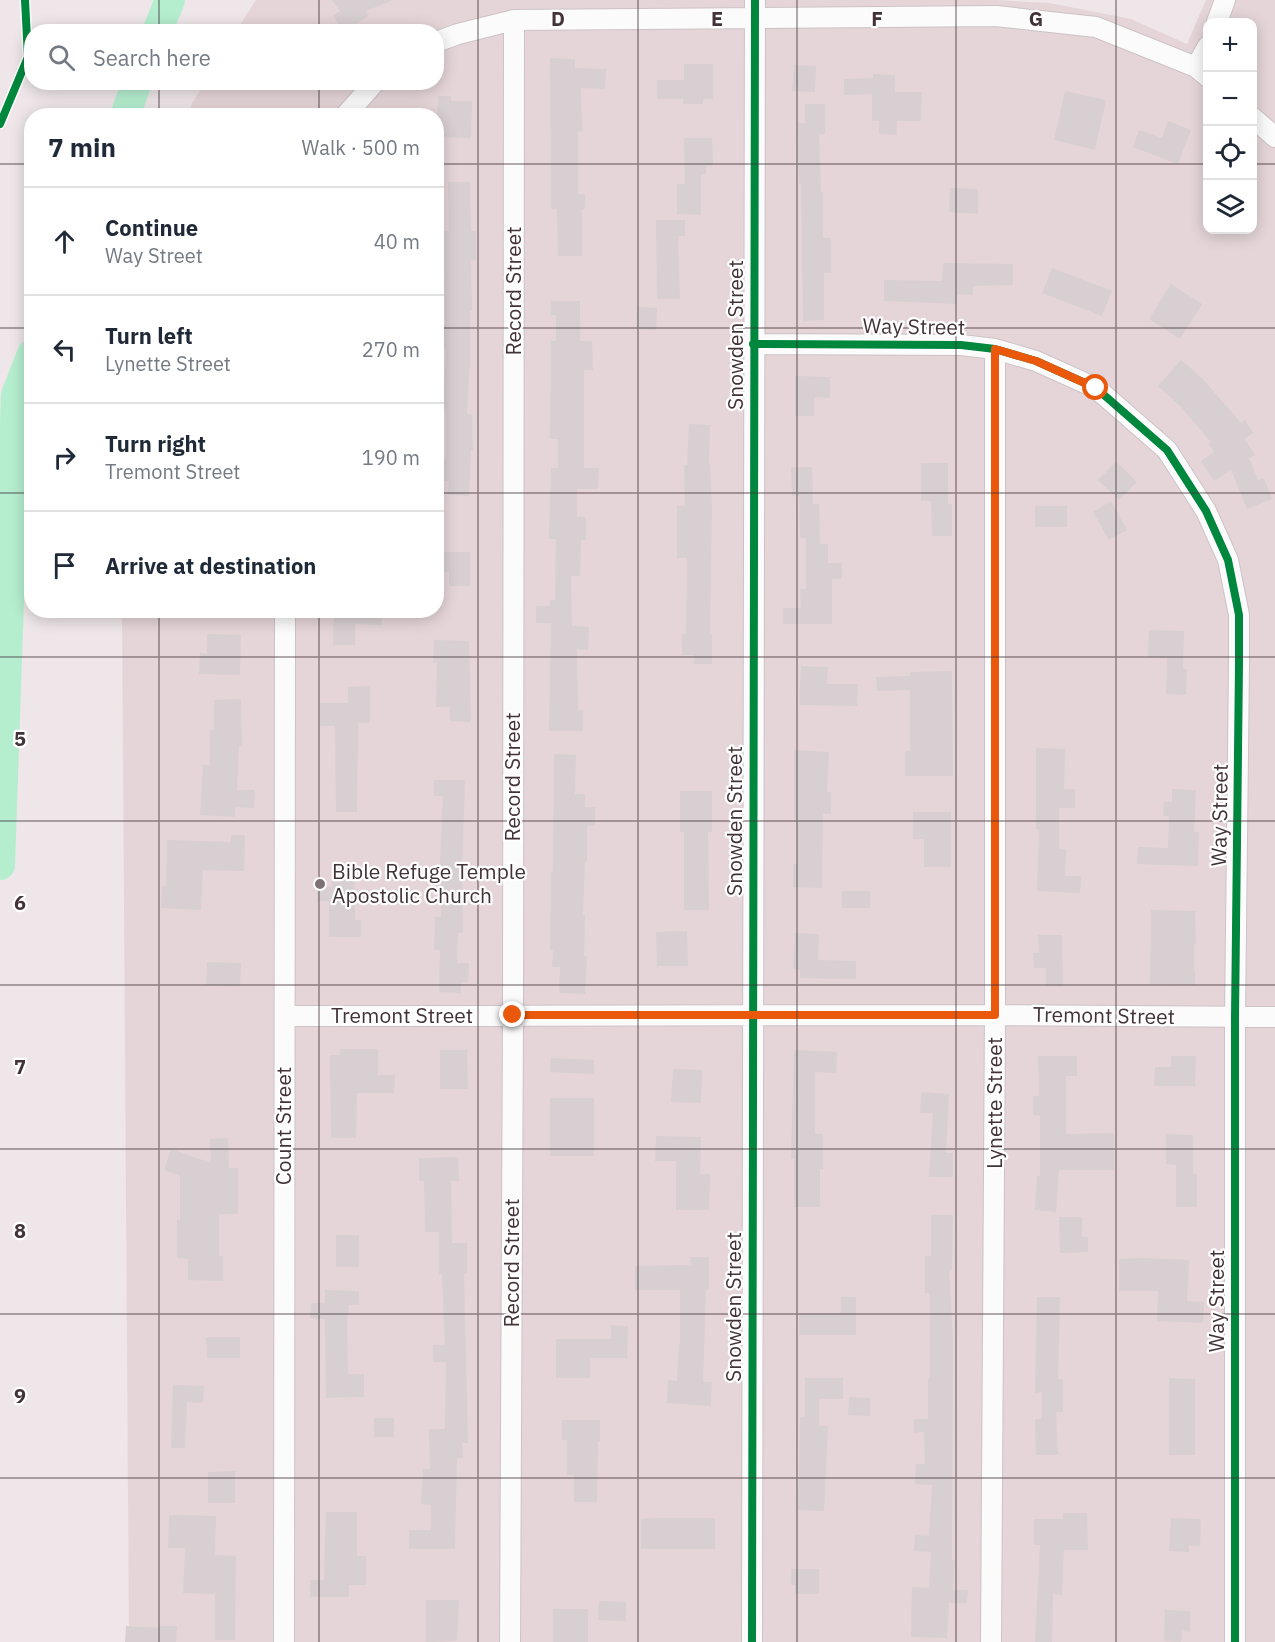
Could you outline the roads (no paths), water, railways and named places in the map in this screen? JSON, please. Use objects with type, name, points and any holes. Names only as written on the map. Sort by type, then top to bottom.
[{"type":"street","points":[[1218,18],[1225,0]]},
{"type":"street","points":[[444,39],[514,20],[755,9],[996,8],[1096,27],[1202,72]]},
{"type":"street","name":"Snowden Street","points":[[752,1642],[755,9]]},
{"type":"street","name":"Record Street","points":[[510,1642],[514,20]]},
{"type":"street","points":[[352,108],[368,90]]},
{"type":"street","points":[[1257,121],[1275,137]]},
{"type":"street","name":"Way Street","points":[[753,344],[961,345],[995,349],[1036,361],[1096,388],[1167,450],[1206,511],[1228,560],[1239,615],[1235,1017],[1235,1642]]},
{"type":"street","name":"Lynette Street","points":[[991,1642],[995,1015],[995,349]]},
{"type":"street","name":"Count Street","points":[[284,1642],[285,618]]},
{"type":"street","name":"Tremont Street","points":[[285,1016],[1275,1017]]},
{"type":"waterway","points":[[160,24],[170,0]]},
{"type":"waterway","points":[[128,108],[134,90]]},
{"type":"waterway","points":[[0,865],[16,395],[24,374]]},
{"type":"place","name":"Bible Refuge Temple Apostolic Church","points":[[320,884]]}]
